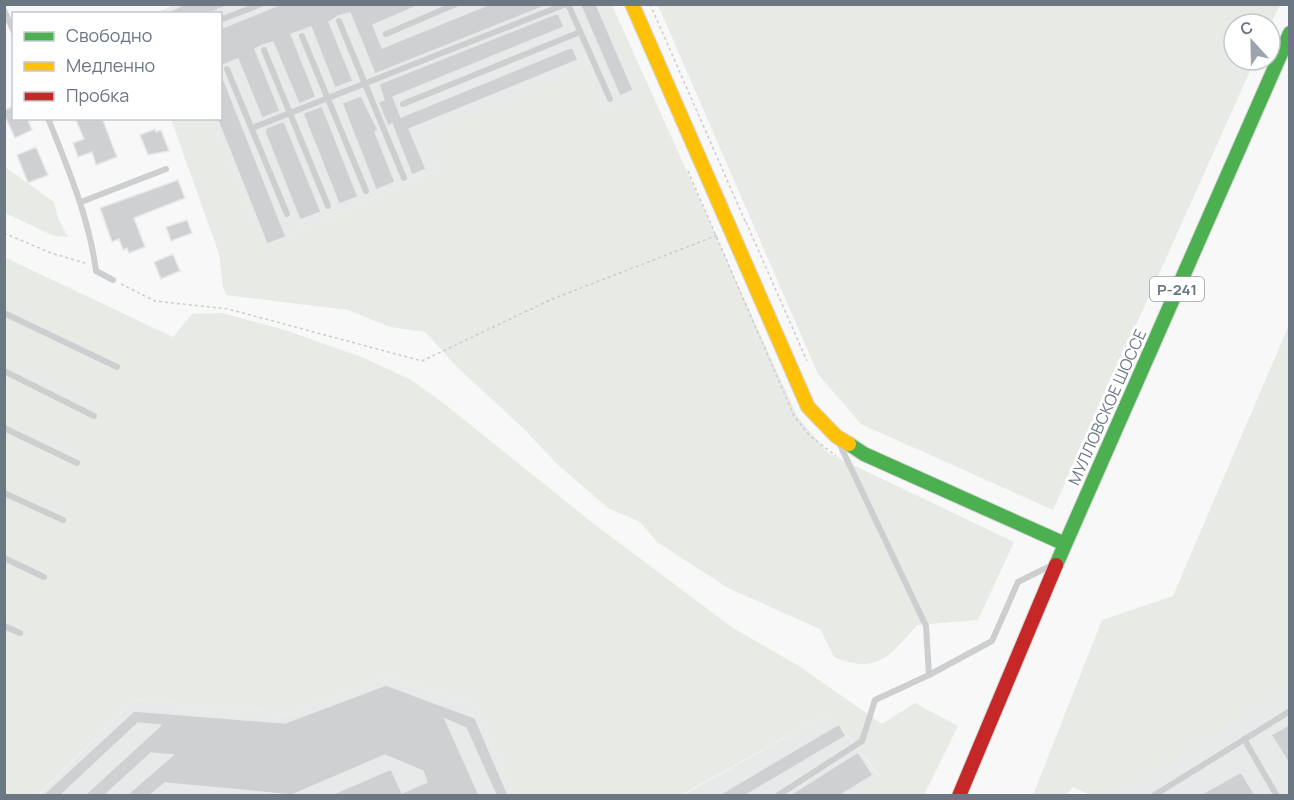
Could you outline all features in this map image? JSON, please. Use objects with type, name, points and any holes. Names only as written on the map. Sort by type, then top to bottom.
[{"type":"main road","points":[[632,4],[808,407],[836,436],[864,454],[1065,544]]},
{"type":"main road","name":"МУЛЛОВСКОЕ ШОССЕ","points":[[959,795],[1065,544],[1290,33]]},
{"type":"lane","points":[[222,19],[261,4]]},
{"type":"lane","points":[[386,34],[456,4]]},
{"type":"lane","points":[[252,128],[567,4],[610,99]]},
{"type":"lane","points":[[4,10],[12,28]]},
{"type":"lane","points":[[339,21],[404,178]]},
{"type":"lane","points":[[403,104],[580,32]]},
{"type":"lane","points":[[302,36],[366,190]]},
{"type":"lane","points":[[264,50],[328,206]]},
{"type":"lane","points":[[227,69],[287,214]]},
{"type":"lane","points":[[49,120],[81,202],[89,230],[96,271],[113,280]]},
{"type":"lane","points":[[81,202],[166,169]]},
{"type":"lane","points":[[4,313],[117,367]]},
{"type":"lane","points":[[4,371],[94,416]]},
{"type":"lane","points":[[4,428],[76,463]]},
{"type":"lane","points":[[836,436],[926,626],[928,675]]},
{"type":"lane","points":[[4,493],[63,520]]},
{"type":"lane","points":[[4,558],[45,577]]},
{"type":"lane","points":[[777,795],[862,741],[874,700],[992,641],[1018,582],[1057,563]]},
{"type":"lane","points":[[4,626],[20,633]]},
{"type":"lane","points":[[1153,795],[1290,711]]},
{"type":"lane","points":[[1244,739],[1277,795]]},
{"type":"path","points":[[650,4],[807,361]]},
{"type":"path","points":[[113,280],[155,301],[228,309],[422,361],[550,300],[745,221]]},
{"type":"path","points":[[4,233],[51,253],[94,266],[96,271]]},
{"type":"shaded area","points":[[177,4],[602,5],[643,97],[605,113],[586,70],[427,133],[438,169],[265,247],[213,120],[222,120],[222,12],[160,11]]},
{"type":"shaded area","points":[[602,5],[612,5],[797,416],[828,453],[1014,542],[978,620],[917,625],[899,646],[882,659],[872,663],[861,664],[834,657],[820,629],[728,588],[657,542],[640,522],[608,508],[557,464],[524,429],[457,367],[425,332],[390,327],[348,310],[226,295],[219,254],[171,120],[213,120],[265,247],[438,169],[426,133],[586,69],[605,113],[642,97]]},
{"type":"shaded area","points":[[658,5],[1280,5],[1277,12],[1222,12],[1222,72],[1250,72],[1053,510],[861,424],[818,374]]},
{"type":"shaded area","points":[[5,167],[54,202],[58,218],[68,237],[54,236],[5,213]]},
{"type":"shaded area","points":[[4,257],[173,337],[192,314],[222,313],[285,330],[364,358],[411,380],[442,402],[594,524],[733,628],[799,666],[882,724],[915,703],[958,726],[924,795],[850,795],[880,776],[829,713],[681,795],[514,795],[475,705],[387,676],[289,714],[134,700],[38,795],[5,795]]},
{"type":"shaded area","points":[[1289,325],[1289,685],[1111,795],[1090,795],[1073,787],[1066,795],[1033,795],[1102,620],[1173,596]]},
{"type":"shaded area","points":[[1289,675],[1289,795],[1100,796]]},
{"type":"shaded area","points":[[387,676],[475,705],[514,795],[38,796],[134,700],[289,714]]},
{"type":"shaded area","points":[[829,713],[880,777],[850,795],[681,796]]},
{"type":"building","points":[[185,4],[229,4],[212,12],[168,12]]},
{"type":"building","points":[[281,4],[422,4],[373,25],[382,48],[490,4],[550,4],[375,74],[350,13],[338,16],[329,22],[353,81],[335,88],[311,27],[291,34],[316,97],[299,104],[273,42],[263,45],[255,49],[280,111],[262,118],[238,59],[222,65],[222,28]]},
{"type":"building","points":[[580,4],[596,4],[633,90],[620,96]]},
{"type":"building","points":[[558,13],[564,27],[393,97],[401,117],[572,47],[578,60],[409,129],[426,169],[412,175],[392,124],[388,126],[378,102],[384,100],[379,84]]},
{"type":"building","points":[[222,76],[286,237],[267,244],[218,120],[222,120]]},
{"type":"building","points":[[361,96],[378,130],[375,132],[395,182],[376,190],[342,103]]},
{"type":"building","points":[[322,106],[358,197],[339,204],[303,113]]},
{"type":"building","points":[[12,107],[12,120],[28,120],[32,130],[15,138],[4,110]]},
{"type":"building","points":[[76,120],[103,120],[117,157],[96,165],[92,152],[78,157],[73,143],[84,139]]},
{"type":"building","points":[[284,121],[321,212],[300,220],[265,132],[266,128]]},
{"type":"building","points":[[155,129],[156,132],[161,130],[169,151],[148,155],[140,135]]},
{"type":"building","points":[[36,147],[48,175],[28,183],[17,155]]},
{"type":"building","points":[[178,180],[185,198],[134,218],[145,247],[129,253],[127,248],[123,250],[119,239],[112,242],[100,208]]},
{"type":"building","points":[[187,220],[192,233],[171,241],[166,227]]},
{"type":"building","points":[[173,254],[180,271],[161,279],[154,262]]},
{"type":"building","points":[[386,685],[475,718],[508,795],[496,795],[466,728],[445,719],[479,795],[331,795],[391,769],[402,793],[427,782],[423,771],[385,755],[292,795],[165,783],[150,795],[127,795],[173,755],[151,753],[105,795],[85,795],[161,725],[138,723],[61,795],[43,795],[134,711],[285,723]]},
{"type":"building","points":[[839,724],[846,736],[746,795],[719,795]]},
{"type":"building","points":[[1290,724],[1290,765],[1271,735]]},
{"type":"building","points":[[858,752],[873,775],[841,795],[790,795]]},
{"type":"building","points":[[1241,772],[1255,795],[1200,795]]},
{"type":"traffic: fast","points":[[1056,565],[1290,33]]},
{"type":"traffic: fast","points":[[849,444],[864,454],[1065,544]]},
{"type":"traffic: slow","points":[[632,4],[808,407],[836,436],[849,444]]},
{"type":"traffic: jam","points":[[959,796],[1056,565]]}]
